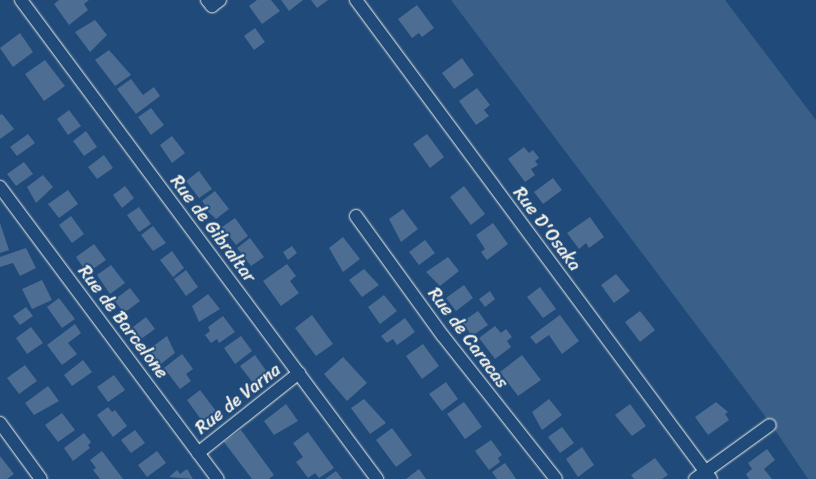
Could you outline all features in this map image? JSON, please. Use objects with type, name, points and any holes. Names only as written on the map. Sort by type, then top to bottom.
[{"type":"street","name":"Rue de Gibraltar","points":[[21,0],[377,479]]},
{"type":"street","name":"Rue D'Osaka","points":[[356,0],[704,477]]},
{"type":"street","name":"Rue de Barcelone","points":[[0,187],[218,479]]},
{"type":"street","name":"Rue de Caracas","points":[[356,216],[443,336],[556,479]]},
{"type":"street","name":"Rue de Varna","points":[[198,452],[299,373]]},
{"type":"street","points":[[0,423],[41,479]]},
{"type":"street","points":[[704,477],[770,426]]},
{"type":"shaded area","points":[[451,0],[725,0],[816,120],[816,479],[808,479],[771,424]]},
{"type":"building","points":[[59,0],[89,0],[84,4],[88,10],[69,25],[54,4]]},
{"type":"building","points":[[257,0],[271,0],[280,11],[262,24],[249,6]]},
{"type":"building","points":[[281,0],[303,0],[289,11]]},
{"type":"building","points":[[311,0],[328,0],[317,8]]},
{"type":"building","points":[[417,5],[434,28],[422,37],[419,33],[412,38],[398,19]]},
{"type":"building","points":[[95,20],[107,35],[90,52],[75,32]]},
{"type":"building","points":[[255,28],[265,42],[254,50],[244,36]]},
{"type":"building","points":[[20,33],[33,52],[13,67],[0,48]]},
{"type":"building","points":[[109,50],[131,75],[115,86],[95,60]]},
{"type":"building","points":[[462,58],[474,75],[454,89],[442,73]]},
{"type":"building","points":[[45,60],[65,86],[44,101],[25,74]]},
{"type":"building","points":[[131,79],[143,95],[154,87],[160,96],[136,114],[117,89]]},
{"type":"building","points":[[477,88],[490,105],[484,110],[489,116],[476,125],[459,101]]},
{"type":"building","points":[[151,108],[164,125],[151,135],[138,117]]},
{"type":"building","points":[[69,110],[81,126],[68,135],[57,119]]},
{"type":"building","points":[[2,114],[14,129],[0,139],[0,115]]},
{"type":"building","points":[[86,131],[97,147],[84,156],[73,141]]},
{"type":"building","points":[[28,134],[35,143],[17,156],[10,147]]},
{"type":"building","points":[[427,134],[444,157],[430,168],[413,144]]},
{"type":"building","points":[[172,136],[185,153],[172,163],[160,145]]},
{"type":"building","points":[[524,147],[529,153],[533,150],[539,158],[535,161],[538,165],[531,169],[535,175],[525,182],[508,159]]},
{"type":"building","points":[[104,155],[113,168],[97,179],[88,167]]},
{"type":"building","points":[[24,162],[33,174],[16,186],[7,174]]},
{"type":"building","points":[[199,171],[212,189],[199,198],[186,181]]},
{"type":"building","points":[[43,175],[53,187],[36,203],[27,187]]},
{"type":"building","points":[[553,178],[562,190],[543,204],[534,192]]},
{"type":"building","points":[[125,186],[134,198],[122,208],[113,195]]},
{"type":"building","points":[[464,186],[485,214],[471,225],[450,197]]},
{"type":"building","points":[[68,190],[78,204],[59,218],[48,204]]},
{"type":"building","points":[[215,191],[229,209],[216,219],[203,207],[205,205],[202,201]]},
{"type":"building","points":[[139,207],[151,224],[139,232],[127,215]]},
{"type":"building","points":[[403,209],[418,229],[401,242],[389,219]]},
{"type":"building","points":[[71,216],[84,234],[72,243],[59,225]]},
{"type":"building","points":[[590,217],[604,237],[589,248],[586,243],[579,249],[567,233]]},
{"type":"building","points":[[235,218],[248,236],[236,245],[222,227]]},
{"type":"building","points":[[0,223],[9,250],[0,253]]},
{"type":"building","points":[[493,223],[508,244],[487,260],[481,252],[485,249],[476,235]]},
{"type":"building","points":[[153,226],[166,243],[153,251],[141,235]]},
{"type":"building","points":[[343,237],[360,259],[343,272],[329,248]]},
{"type":"building","points":[[250,238],[264,257],[251,266],[237,248]]},
{"type":"building","points":[[425,240],[435,253],[419,265],[409,252]]},
{"type":"building","points":[[94,244],[106,260],[87,273],[76,257]]},
{"type":"building","points":[[292,246],[297,253],[288,260],[283,252]]},
{"type":"building","points":[[26,248],[36,268],[20,276],[13,263],[0,267],[0,257]]},
{"type":"building","points":[[172,251],[184,268],[173,277],[160,260]]},
{"type":"building","points":[[448,257],[459,271],[440,286],[426,272]]},
{"type":"building","points":[[287,264],[296,276],[290,281],[299,293],[281,306],[263,281]]},
{"type":"building","points":[[111,265],[125,283],[110,294],[97,275]]},
{"type":"building","points":[[364,269],[379,285],[362,297],[349,280]]},
{"type":"building","points":[[186,270],[198,287],[186,296],[174,279]]},
{"type":"building","points":[[616,274],[630,291],[614,303],[601,285]]},
{"type":"building","points":[[42,280],[52,300],[32,309],[22,289]]},
{"type":"building","points":[[464,285],[473,298],[456,311],[446,298]]},
{"type":"building","points":[[540,287],[556,309],[543,318],[527,297]]},
{"type":"building","points":[[130,288],[140,301],[124,313],[114,300]]},
{"type":"building","points":[[490,291],[495,299],[485,307],[479,299]]},
{"type":"building","points":[[208,294],[220,309],[199,322],[192,306]]},
{"type":"building","points":[[384,295],[397,311],[380,324],[368,307]]},
{"type":"building","points":[[59,298],[75,319],[62,328],[47,307]]},
{"type":"building","points":[[26,307],[33,316],[20,325],[13,316]]},
{"type":"building","points":[[478,311],[488,325],[472,336],[462,322]]},
{"type":"building","points":[[640,311],[655,330],[640,342],[625,322]]},
{"type":"building","points":[[312,315],[333,344],[316,356],[295,328]]},
{"type":"building","points":[[560,315],[579,341],[562,354],[549,335],[536,344],[530,337]]},
{"type":"building","points":[[223,316],[235,332],[219,343],[217,339],[211,343],[205,335],[210,331],[208,327]]},
{"type":"building","points":[[146,317],[155,329],[141,339],[133,327]]},
{"type":"building","points":[[405,318],[415,332],[397,345],[393,339],[387,343],[381,336]]},
{"type":"building","points":[[75,324],[81,333],[68,343],[77,354],[62,365],[47,345]]},
{"type":"building","points":[[495,326],[501,333],[506,329],[512,337],[507,341],[511,347],[495,359],[479,338]]},
{"type":"building","points":[[31,327],[43,343],[27,354],[16,338]]},
{"type":"building","points":[[167,336],[175,353],[158,366],[148,350]]},
{"type":"building","points":[[241,336],[252,351],[235,364],[224,348]]},
{"type":"building","points":[[423,344],[439,366],[422,379],[406,356]]},
{"type":"building","points":[[182,354],[193,369],[186,374],[191,381],[180,389],[164,368]]},
{"type":"building","points":[[255,355],[267,372],[253,383],[240,366]]},
{"type":"building","points":[[522,355],[541,380],[518,396],[500,372]]},
{"type":"building","points":[[343,357],[367,383],[347,401],[324,374]]},
{"type":"building","points":[[83,360],[92,372],[72,386],[64,375]]},
{"type":"building","points":[[25,365],[37,381],[19,394],[7,378]]},
{"type":"building","points":[[114,375],[125,390],[108,402],[97,387]]},
{"type":"building","points":[[446,382],[458,399],[442,411],[429,394]]},
{"type":"building","points":[[48,386],[59,401],[34,415],[25,403]]},
{"type":"building","points":[[200,390],[216,411],[202,421],[187,400]]},
{"type":"building","points":[[364,399],[386,423],[370,434],[351,408]]},
{"type":"building","points":[[549,399],[562,415],[542,430],[532,412]]},
{"type":"building","points":[[464,402],[482,427],[465,439],[447,414]]},
{"type":"building","points":[[716,402],[728,412],[725,414],[729,420],[708,435],[695,417]]},
{"type":"building","points":[[286,404],[298,421],[274,435],[264,421]]},
{"type":"building","points":[[630,404],[646,426],[632,436],[615,415]]},
{"type":"building","points":[[108,407],[112,412],[115,410],[127,426],[113,437],[97,415]]},
{"type":"building","points":[[62,413],[75,430],[58,442],[45,425]]},
{"type":"building","points":[[562,427],[574,443],[560,453],[548,437]]},
{"type":"building","points":[[392,428],[412,455],[396,467],[376,440]]},
{"type":"building","points":[[135,430],[145,443],[131,453],[121,440]]},
{"type":"building","points":[[241,430],[274,475],[269,479],[252,479],[224,442]]},
{"type":"building","points":[[308,432],[334,468],[319,478],[315,473],[308,478],[296,462],[303,457],[293,443]]},
{"type":"building","points":[[84,433],[91,442],[88,445],[90,448],[73,461],[64,448]]},
{"type":"building","points":[[491,440],[502,455],[498,458],[500,462],[489,470],[475,451]]},
{"type":"building","points":[[582,447],[594,465],[578,477],[566,459]]},
{"type":"building","points":[[767,449],[775,460],[764,469],[772,479],[749,479],[746,474],[752,469],[748,463]]},
{"type":"building","points":[[102,451],[123,479],[100,479],[93,470],[96,468],[90,460]]},
{"type":"building","points":[[157,451],[166,463],[147,477],[138,465]]},
{"type":"building","points":[[0,456],[14,474],[7,479],[0,479]]},
{"type":"building","points":[[655,458],[668,475],[662,479],[634,479],[631,475]]},
{"type":"building","points":[[505,463],[516,479],[497,479],[492,472]]},
{"type":"building","points":[[187,469],[193,479],[169,477],[177,470],[180,474]]},
{"type":"building","points":[[419,469],[426,479],[406,479]]},
{"type":"building","points":[[336,471],[342,479],[325,479]]}]
